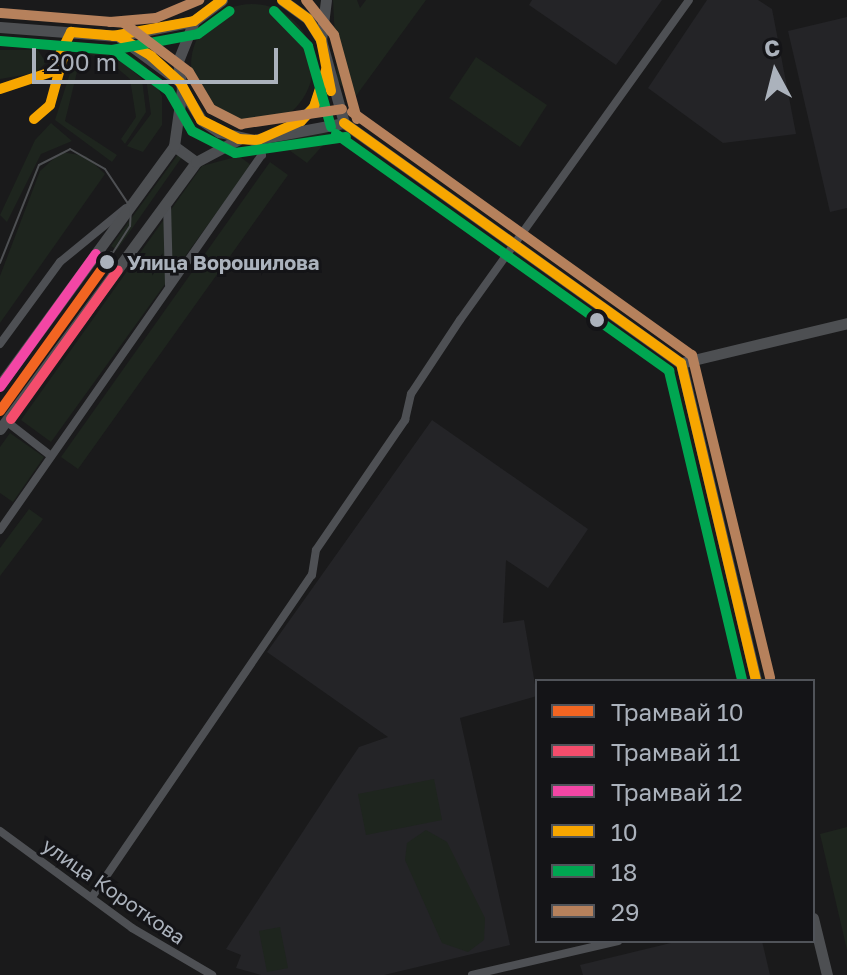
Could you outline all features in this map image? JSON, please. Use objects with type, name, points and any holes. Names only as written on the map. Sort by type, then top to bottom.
[{"type":"main road","points":[[0,27],[118,36],[194,21],[222,0]]},
{"type":"main road","points":[[282,0],[308,19],[321,40]]},
{"type":"main road","points":[[326,0],[321,40],[326,70],[344,123],[681,363],[756,679]]},
{"type":"main road","points":[[0,385],[174,146],[181,86],[178,61],[194,21]]},
{"type":"main road","points":[[118,36],[181,86],[201,120],[239,139],[258,140],[285,132],[344,123]]},
{"type":"main road","points":[[285,132],[314,107],[326,70]]},
{"type":"main road","points":[[3,425],[196,162],[239,139]]},
{"type":"main road","points":[[174,146],[196,162]]},
{"type":"main road","points":[[681,363],[847,323]]},
{"type":"main road","points":[[815,926],[827,975]]},
{"type":"street","points":[[92,897],[203,726],[312,575],[316,550],[405,420],[411,394],[689,0]]},
{"type":"street","points":[[0,530],[262,155],[258,140]]},
{"type":"street","points":[[0,344],[60,262],[133,202]]},
{"type":"street","points":[[167,203],[169,286]]},
{"type":"street","points":[[3,425],[51,456]]},
{"type":"street","name":"улица Короткова","points":[[0,831],[92,897],[212,975]]},
{"type":"street","points":[[472,975],[609,943]]},
{"type":"shaded area","points":[[333,0],[357,0],[360,8],[366,0],[426,0],[353,100],[337,80]]},
{"type":"shaded area","points":[[532,0],[662,0],[616,65],[529,5]]},
{"type":"shaded area","points":[[707,0],[758,0],[772,9],[796,134],[723,143],[648,88]]},
{"type":"shaded area","points":[[252,4],[275,9],[295,22],[308,42],[313,65],[308,88],[295,108],[275,121],[252,126],[229,121],[209,108],[196,88],[191,65],[196,42],[209,22],[229,9]]},
{"type":"shaded area","points":[[847,17],[847,208],[830,212],[788,31]]},
{"type":"shaded area","points":[[75,49],[113,54],[142,79],[146,112],[125,144],[121,139],[136,117],[130,79],[110,62]]},
{"type":"shaded area","points":[[119,49],[146,66],[162,96],[162,125],[143,152],[127,146],[151,114],[146,78]]},
{"type":"shaded area","points":[[0,50],[38,50],[46,63],[35,73],[0,79]]},
{"type":"shaded area","points":[[476,57],[547,105],[520,147],[449,98]]},
{"type":"shaded area","points":[[72,67],[78,68],[65,121],[117,155],[112,162],[55,120]]},
{"type":"shaded area","points":[[51,123],[72,141],[41,154],[7,222],[0,215],[35,140]]},
{"type":"shaded area","points":[[317,132],[333,134],[307,163],[278,142]]},
{"type":"shaded area","points":[[61,152],[86,156],[105,174],[0,323],[0,276],[40,171]]},
{"type":"shaded area","points":[[179,153],[182,157],[117,250],[111,246]]},
{"type":"shaded area","points":[[239,156],[251,165],[51,442],[21,420],[202,166]]},
{"type":"shaded area","points":[[270,162],[288,175],[78,469],[61,457]]},
{"type":"shaded area","points":[[432,420],[588,529],[548,588],[506,560],[503,623],[524,620],[535,697],[460,718],[510,945],[384,975],[261,975],[236,968],[241,955],[226,949],[338,778],[359,747],[388,737],[267,652]]},
{"type":"shaded area","points":[[10,433],[44,457],[13,502],[0,493],[0,447]]},
{"type":"shaded area","points":[[29,509],[43,519],[0,576],[0,548]]},
{"type":"shaded area","points":[[434,779],[442,820],[366,835],[358,794]]},
{"type":"shaded area","points":[[847,827],[847,950],[820,834]]},
{"type":"shaded area","points":[[426,830],[447,842],[485,918],[484,940],[468,952],[442,943],[405,860],[407,843]]},
{"type":"shaded area","points":[[280,927],[288,968],[267,972],[259,931]]},
{"type":"shaded area","points":[[671,943],[762,943],[770,975],[583,975],[580,965]]},
{"type":"tram line","points":[[0,263],[39,165],[70,149],[105,169],[131,208],[130,226],[107,262]]},
{"type":"tram line","points":[[2,409],[111,252]]},
{"type":"tram line","name":"12","points":[[0,387],[96,254]]},
{"type":"tram line","name":"10","points":[[0,411],[107,262]]},
{"type":"tram line","name":"11","points":[[11,419],[118,270]]},
{"type":"transit line","name":"29","points":[[110,22],[156,18],[199,0]]},
{"type":"transit line","name":"10","points":[[113,36],[194,21],[222,0]]},
{"type":"transit line","name":"10","points":[[282,0],[308,19],[321,40],[331,91]]},
{"type":"transit line","name":"29","points":[[306,0],[334,35],[357,119]]},
{"type":"transit line","name":"18","points":[[112,50],[198,34],[230,11]]},
{"type":"transit line","name":"18","points":[[274,11],[308,46],[331,127]]},
{"type":"transit line","name":"29","points":[[1,13],[124,23],[189,72],[211,109],[241,124],[342,109]]},
{"type":"transit line","name":"10","points":[[71,32],[118,36],[151,56],[180,82],[201,120],[239,139],[258,140],[301,121],[314,107],[326,70]]},
{"type":"transit line","name":"10","points":[[0,89],[51,72],[71,32]]},
{"type":"transit line","name":"18","points":[[0,41],[113,50],[169,91],[192,131],[235,153],[346,137]]},
{"type":"transit line","name":"10","points":[[34,119],[50,105],[64,54]]},
{"type":"transit line","name":"29","points":[[352,112],[692,355],[770,678]]},
{"type":"transit line","name":"10","points":[[344,123],[681,363],[756,679]]},
{"type":"transit line","name":"18","points":[[336,134],[669,371],[742,679]]},
{"type":"place","name":"Улица Ворошилова","points":[[107,262]]}]
